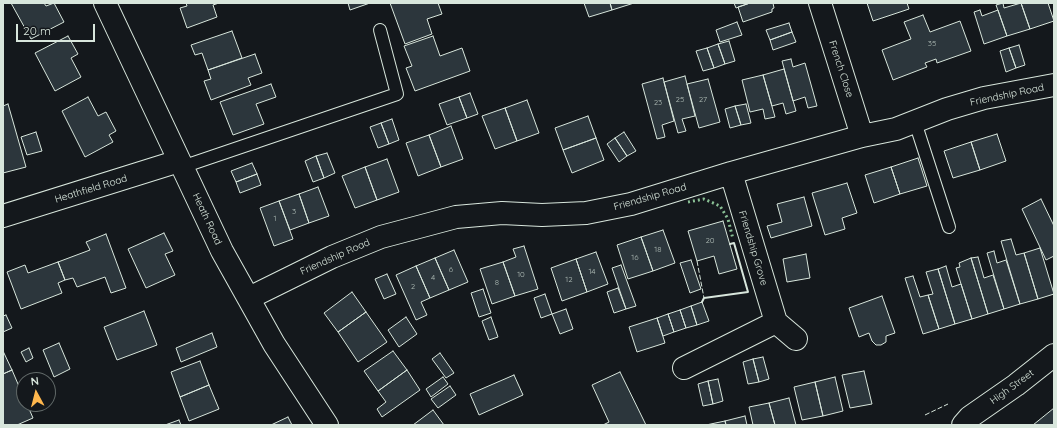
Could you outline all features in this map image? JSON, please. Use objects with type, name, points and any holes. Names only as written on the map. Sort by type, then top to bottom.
[{"type":"street","name":"Heath Road","points":[[105,3],[222,251],[274,344],[327,425]]},
{"type":"street","name":"French Close","points":[[820,3],[862,136]]},
{"type":"street","name":"Friendship Road","points":[[249,298],[332,256],[381,237],[456,217],[502,213],[542,215],[586,213],[631,204],[731,173],[862,136],[896,130],[947,110],[984,98],[1054,85]]},
{"type":"street","name":"Heathfield Road","points":[[3,216],[181,164]]},
{"type":"street","name":"Friendship Grove","points":[[731,173],[776,322]]},
{"type":"street","points":[[684,368],[776,322],[796,339]]},
{"type":"street","name":"High Street","points":[[948,425],[966,421],[1016,385],[1054,355]]},
{"type":"lane","points":[[181,164],[397,94],[380,30]]},
{"type":"lane","points":[[915,122],[949,227]]},
{"type":"building","points":[[11,3],[44,3],[46,6],[54,3],[64,22],[31,39]]},
{"type":"building","points":[[186,3],[219,3],[213,5],[217,17],[187,28],[180,8],[187,6]]},
{"type":"building","points":[[348,3],[370,3],[350,10]]},
{"type":"building","points":[[390,3],[438,3],[442,14],[427,19],[432,34],[405,44]]},
{"type":"building","points":[[584,3],[610,3],[612,10],[589,17]]},
{"type":"building","points":[[610,3],[634,3],[612,10]]},
{"type":"building","points":[[734,3],[750,3],[736,8]]},
{"type":"building","points":[[750,3],[773,3],[774,8],[772,9],[772,12],[743,22],[738,7]]},
{"type":"building","points":[[867,3],[907,3],[909,9],[873,21]]},
{"type":"building","points":[[1003,3],[1004,8],[1021,3],[1030,29],[1007,36],[996,5]]},
{"type":"building","points":[[1021,3],[1048,3],[1054,21],[1030,29]]},
{"type":"building","points":[[980,10],[982,16],[998,10],[1007,36],[984,44],[974,12]]},
{"type":"building","points":[[923,15],[930,32],[960,21],[971,51],[937,63],[936,59],[925,63],[927,67],[893,80],[882,50],[911,39],[904,22]]},
{"type":"building","points":[[737,22],[742,35],[720,42],[716,30]]},
{"type":"building","points":[[789,23],[792,32],[770,40],[766,30]]},
{"type":"building","points":[[232,31],[242,58],[208,70],[202,53],[195,55],[191,45]]},
{"type":"building","points":[[792,32],[796,42],[773,50],[770,40]]},
{"type":"building","points":[[68,36],[78,54],[71,58],[81,77],[55,91],[35,53]]},
{"type":"building","points":[[433,36],[440,56],[462,48],[470,71],[415,91],[406,68],[412,66],[404,46]]},
{"type":"building","points":[[729,41],[735,61],[725,64],[718,44]]},
{"type":"building","points":[[718,44],[725,64],[714,68],[707,48]]},
{"type":"building","points":[[1019,45],[1025,65],[1016,68],[1009,48]]},
{"type":"building","points":[[707,48],[714,68],[703,71],[696,51]]},
{"type":"building","points":[[1009,48],[1016,68],[1006,72],[1000,51]]},
{"type":"building","points":[[255,54],[262,73],[248,78],[251,85],[211,100],[204,81],[211,79],[208,70]]},
{"type":"building","points":[[791,59],[793,67],[805,63],[817,106],[808,108],[805,97],[793,101],[782,61]]},
{"type":"building","points":[[784,69],[796,111],[786,114],[783,103],[772,106],[763,75]]},
{"type":"building","points":[[763,75],[775,117],[765,119],[763,109],[750,112],[742,80]]},
{"type":"building","points":[[685,76],[695,116],[682,119],[686,131],[678,133],[664,82]]},
{"type":"building","points":[[663,78],[674,121],[662,125],[665,137],[657,139],[642,84]]},
{"type":"building","points":[[708,79],[720,122],[699,128],[687,84]]},
{"type":"building","points":[[271,84],[276,97],[256,104],[264,124],[233,135],[220,102]]},
{"type":"building","points":[[470,93],[478,114],[467,118],[459,97]]},
{"type":"building","points":[[88,97],[98,116],[106,112],[116,131],[109,135],[113,142],[85,157],[62,111]]},
{"type":"building","points":[[459,97],[467,118],[447,125],[439,104]]},
{"type":"building","points":[[527,100],[539,133],[517,141],[505,108]]},
{"type":"building","points":[[8,104],[26,167],[3,173],[3,106]]},
{"type":"building","points":[[746,104],[751,123],[741,125],[735,106]]},
{"type":"building","points":[[735,106],[741,125],[730,128],[725,109]]},
{"type":"building","points":[[505,108],[517,141],[495,149],[482,116]]},
{"type":"building","points":[[588,116],[596,138],[563,150],[555,128]]},
{"type":"building","points":[[392,119],[399,140],[389,144],[381,123]]},
{"type":"building","points":[[381,123],[389,144],[378,148],[370,127]]},
{"type":"building","points":[[451,126],[463,159],[441,167],[429,135]]},
{"type":"building","points":[[36,132],[42,151],[27,155],[21,137]]},
{"type":"building","points":[[624,132],[636,151],[627,156],[615,138]]},
{"type":"building","points":[[997,134],[1006,161],[980,170],[971,142]]},
{"type":"building","points":[[429,135],[441,167],[418,176],[406,143]]},
{"type":"building","points":[[596,138],[604,160],[572,173],[563,150]]},
{"type":"building","points":[[615,138],[627,156],[619,162],[607,144]]},
{"type":"building","points":[[971,142],[980,170],[953,178],[944,151]]},
{"type":"building","points":[[327,153],[335,173],[324,178],[316,156]]},
{"type":"building","points":[[316,156],[324,178],[313,182],[305,161]]},
{"type":"building","points":[[918,158],[927,186],[900,194],[891,167]]},
{"type":"building","points":[[387,159],[399,192],[377,200],[365,167]]},
{"type":"building","points":[[252,163],[257,174],[236,182],[231,171]]},
{"type":"building","points":[[365,167],[377,200],[355,208],[342,176]]},
{"type":"building","points":[[891,167],[900,194],[874,203],[865,175]]},
{"type":"building","points":[[257,174],[261,185],[240,193],[236,182]]},
{"type":"building","points":[[847,183],[857,213],[842,218],[845,229],[825,235],[812,193]]},
{"type":"building","points":[[318,187],[329,216],[309,223],[299,194]]},
{"type":"building","points":[[299,194],[309,223],[290,230],[279,201]]},
{"type":"building","points":[[804,197],[812,226],[771,238],[767,226],[782,222],[777,204]]},
{"type":"building","points":[[1041,199],[1054,226],[1054,256],[1046,260],[1022,209]]},
{"type":"building","points":[[279,201],[293,239],[274,246],[260,208]]},
{"type":"building","points":[[723,221],[737,269],[719,274],[714,256],[697,261],[688,231]]},
{"type":"building","points":[[663,230],[675,263],[653,271],[641,237]]},
{"type":"building","points":[[164,233],[173,251],[165,254],[175,275],[146,288],[128,249]]},
{"type":"building","points":[[106,234],[126,288],[111,293],[105,277],[77,287],[73,278],[65,280],[58,262],[90,250],[86,242]]},
{"type":"building","points":[[641,237],[653,271],[628,279],[617,245]]},
{"type":"building","points":[[1011,239],[1016,255],[1024,253],[1038,299],[1020,304],[1001,241]]},
{"type":"building","points":[[524,246],[538,289],[515,296],[503,262],[516,257],[513,249]]},
{"type":"building","points":[[1040,248],[1054,294],[1038,299],[1024,253]]},
{"type":"building","points":[[454,250],[468,282],[449,290],[435,258]]},
{"type":"building","points":[[994,251],[997,263],[1006,260],[1020,304],[1004,309],[987,253]]},
{"type":"building","points":[[596,252],[608,284],[587,292],[576,259]]},
{"type":"building","points":[[806,254],[810,278],[787,282],[783,259]]},
{"type":"building","points":[[978,257],[984,278],[993,275],[1004,309],[988,314],[971,258]]},
{"type":"building","points":[[435,258],[449,290],[430,298],[416,266]]},
{"type":"building","points":[[971,258],[988,314],[972,319],[956,268],[960,267],[959,263]]},
{"type":"building","points":[[576,259],[587,292],[562,301],[551,268]]},
{"type":"building","points":[[691,260],[701,289],[690,293],[680,263]]},
{"type":"building","points":[[58,262],[65,280],[58,283],[62,293],[21,309],[7,272],[25,265],[28,273]]},
{"type":"building","points":[[503,262],[515,296],[492,304],[480,269]]},
{"type":"building","points":[[621,265],[636,306],[626,309],[612,268]]},
{"type":"building","points":[[416,266],[430,298],[421,302],[427,315],[416,320],[396,275]]},
{"type":"building","points":[[946,266],[952,287],[961,284],[972,319],[955,324],[938,269]]},
{"type":"building","points":[[938,269],[955,324],[939,329],[928,295],[933,294],[926,272]]},
{"type":"building","points":[[387,274],[396,294],[384,299],[375,279]]},
{"type":"building","points":[[913,276],[920,297],[928,295],[939,329],[923,334],[905,278]]},
{"type":"building","points":[[618,288],[626,309],[614,313],[607,292]]},
{"type":"building","points":[[483,289],[491,313],[479,317],[471,293]]},
{"type":"building","points":[[352,292],[366,312],[338,332],[324,313]]},
{"type":"building","points":[[545,294],[552,314],[541,318],[534,298]]},
{"type":"building","points":[[882,296],[895,333],[886,336],[886,342],[881,345],[876,345],[872,341],[869,333],[859,337],[849,308]]},
{"type":"building","points":[[702,302],[709,321],[697,325],[691,306]]},
{"type":"building","points":[[691,306],[697,325],[686,328],[680,310]]},
{"type":"building","points":[[566,309],[573,329],[560,334],[552,314]]},
{"type":"building","points":[[680,310],[686,328],[674,332],[668,314]]},
{"type":"building","points":[[144,311],[157,345],[117,360],[104,327]]},
{"type":"building","points":[[366,312],[387,342],[358,362],[338,332]]},
{"type":"building","points":[[668,314],[674,332],[663,336],[657,318]]},
{"type":"building","points":[[6,315],[12,328],[3,332],[3,316]]},
{"type":"building","points":[[406,317],[417,334],[399,347],[388,330]]},
{"type":"building","points":[[491,317],[498,337],[489,340],[482,321]]},
{"type":"building","points":[[657,318],[665,343],[637,352],[629,327]]},
{"type":"building","points":[[212,333],[217,347],[181,362],[176,348]]},
{"type":"building","points":[[59,343],[70,369],[56,376],[56,372],[52,372],[43,350]]},
{"type":"building","points":[[29,348],[33,358],[26,362],[21,352]]},
{"type":"building","points":[[3,351],[12,370],[3,374]]},
{"type":"building","points":[[393,351],[407,370],[378,391],[364,371]]},
{"type":"building","points":[[440,353],[454,373],[446,378],[432,359]]},
{"type":"building","points":[[763,357],[769,379],[759,382],[753,359]]},
{"type":"building","points":[[753,359],[759,382],[748,384],[743,362]]},
{"type":"building","points":[[200,361],[209,385],[180,397],[171,372]]},
{"type":"building","points":[[12,370],[16,379],[16,412],[30,412],[33,418],[17,425],[3,425],[3,374]]},
{"type":"building","points":[[407,370],[420,390],[382,417],[377,409],[386,402],[378,391]]},
{"type":"building","points":[[864,371],[872,404],[850,408],[842,375]]},
{"type":"building","points":[[620,372],[646,425],[603,425],[609,422],[592,385]]},
{"type":"building","points":[[514,375],[523,395],[479,415],[470,394]]},
{"type":"building","points":[[443,377],[448,384],[431,397],[426,389]]},
{"type":"building","points":[[835,377],[843,411],[823,416],[815,382]]},
{"type":"building","points":[[718,379],[723,401],[713,404],[708,381]]},
{"type":"building","points":[[708,381],[713,404],[703,406],[698,384]]},
{"type":"building","points":[[815,382],[823,416],[802,420],[794,387]]},
{"type":"building","points":[[209,385],[219,409],[189,421],[180,397]]},
{"type":"building","points":[[450,386],[456,395],[438,408],[431,399]]},
{"type":"building","points":[[789,398],[796,425],[775,425],[769,403]]},
{"type":"building","points":[[769,403],[775,425],[753,425],[749,407]]},
{"type":"building","points":[[1054,408],[1054,425],[1033,425]]},
{"type":"building","points":[[433,410],[444,425],[413,425]]},
{"type":"building","points":[[745,416],[747,425],[726,425],[725,421]]},
{"type":"building","points":[[288,417],[292,425],[271,425]]},
{"type":"building","points":[[179,420],[181,425],[165,425]]},
{"type":"building","points":[[725,421],[726,425],[706,425]]},
{"type":"hedge","points":[[688,202],[704,199],[720,206],[728,219],[733,239]]},
{"type":"fence","points":[[697,261],[704,298]]},
{"type":"fence","points":[[925,415],[948,404]]},
{"type":"wall","points":[[702,302],[704,298],[748,292],[734,243],[730,244]]}]
